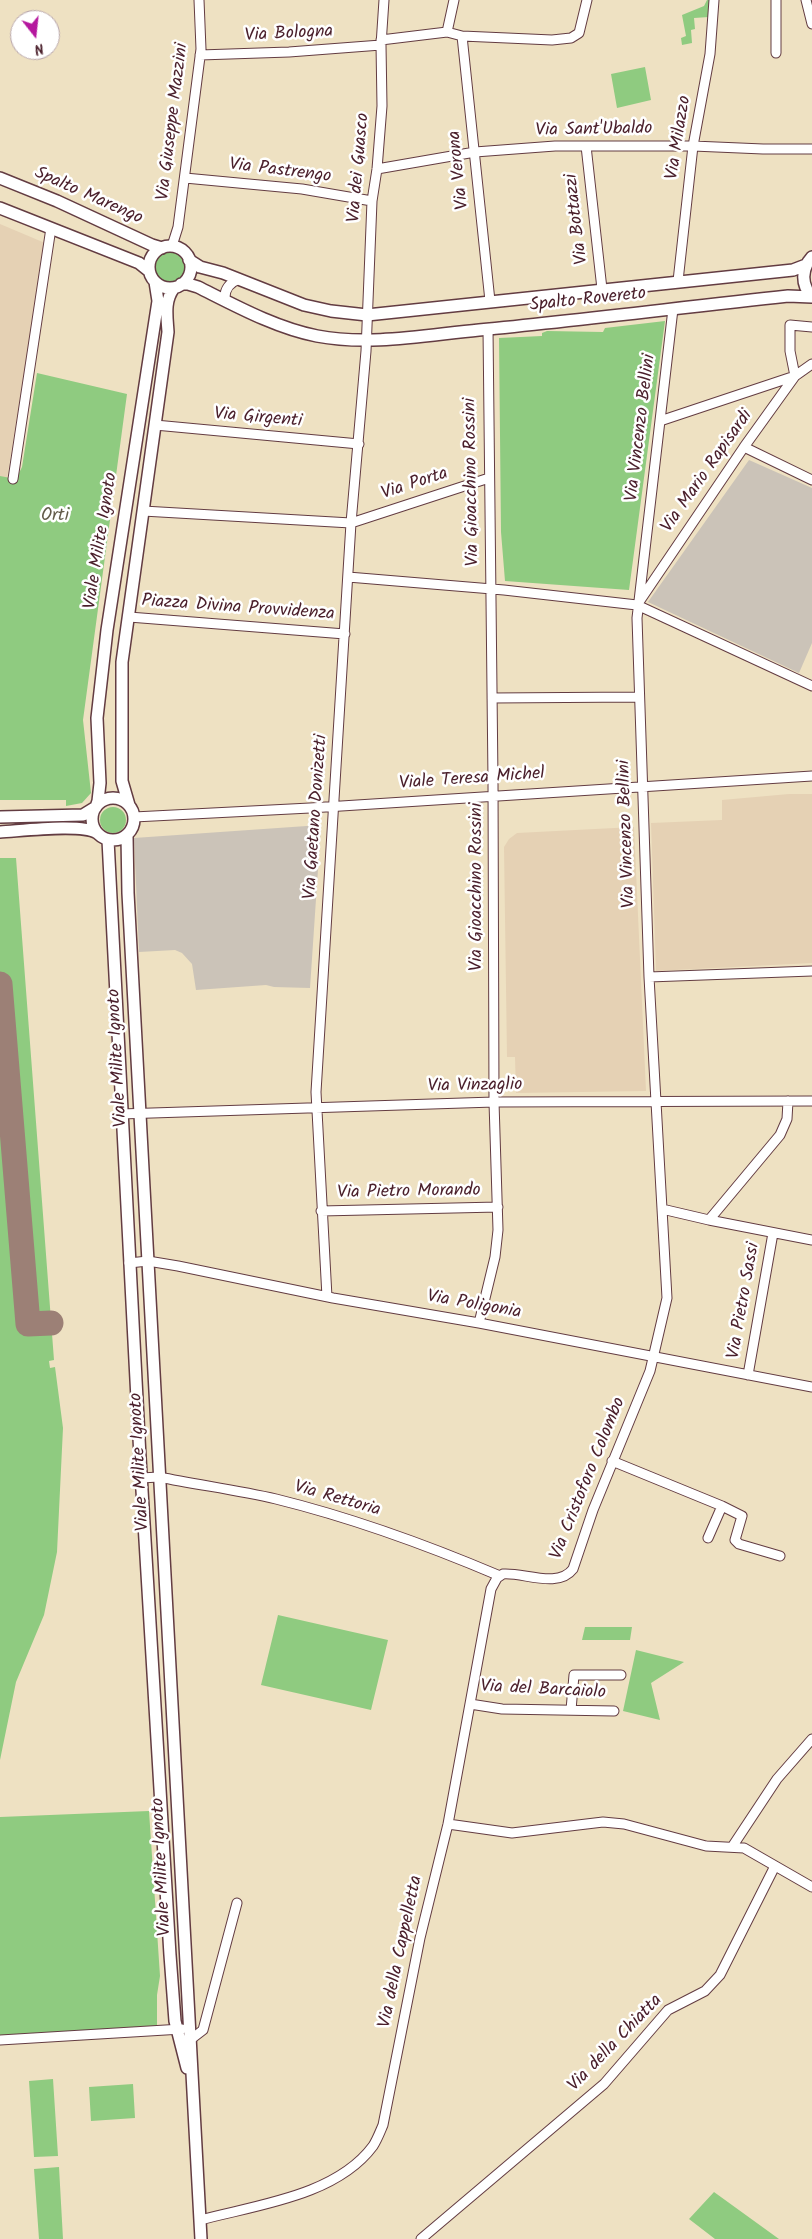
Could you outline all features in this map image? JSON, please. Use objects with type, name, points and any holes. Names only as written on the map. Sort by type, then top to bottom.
[{"type":"main road","name":"Spalto Marengo","points":[[0,178],[57,201],[152,245],[167,247]]},
{"type":"main road","points":[[0,208],[139,264],[149,271],[155,282],[162,287],[190,284],[273,322],[308,334],[345,340],[367,340]]},
{"type":"main road","points":[[149,271],[152,257],[167,247],[181,250],[189,260],[200,267],[238,279],[304,305],[331,311],[367,314]]},
{"type":"main road","points":[[178,286],[189,275],[189,260]]},
{"type":"main road","name":"Spalto Rovereto","points":[[367,314],[793,270],[809,261]]},
{"type":"main road","points":[[809,261],[804,281],[812,297]]},
{"type":"main road","name":"Viale Milite Ignoto","points":[[96,807],[100,783],[97,718],[106,640],[158,300],[155,282]]},
{"type":"main road","name":"Viale Milite Ignoto","points":[[129,805],[122,781],[122,662],[168,332],[166,310],[170,294],[178,286]]},
{"type":"main road","name":"Spalto Rovereto","points":[[367,340],[793,296],[812,297]]},
{"type":"main road","points":[[0,817],[83,814],[104,800],[113,798],[122,800],[129,805],[134,817],[133,827],[127,836],[117,840],[108,840],[90,830],[66,829],[0,832]]},
{"type":"main road","points":[[96,807],[92,820],[97,834]]},
{"type":"main road","name":"Viale Milite Ignoto","points":[[127,836],[128,893],[201,2239]]},
{"type":"main road","name":"Viale Milite Ignoto","points":[[108,840],[141,1478],[176,2029],[192,2087]]},
{"type":"street","name":"Via Giuseppe Mazzini","points":[[167,247],[176,235],[185,178],[200,55],[199,0]]},
{"type":"street","name":"Via dei Guasco","points":[[367,340],[372,201],[377,169],[382,106],[381,43],[384,0]]},
{"type":"street","points":[[454,0],[447,32],[462,36],[552,40],[568,39],[577,35],[587,0]]},
{"type":"street","name":"Via Milazzo","points":[[678,281],[693,146],[710,54],[714,0]]},
{"type":"street","points":[[776,0],[776,53]]},
{"type":"street","points":[[806,0],[812,24]]},
{"type":"street","name":"Via Bologna","points":[[200,55],[289,52],[381,43],[447,32]]},
{"type":"street","name":"Via Verona","points":[[462,36],[490,302]]},
{"type":"street","name":"Via Sant'Ubaldo","points":[[377,169],[475,152],[555,146],[693,146],[812,149]]},
{"type":"street","name":"Via Bottazzi","points":[[586,146],[602,289]]},
{"type":"street","name":"Via Pastrengo","points":[[185,178],[302,189],[372,201]]},
{"type":"street","points":[[13,479],[51,228]]},
{"type":"street","points":[[225,300],[224,295],[228,286],[238,279]]},
{"type":"street","name":"Via Vincenzo Bellini","points":[[654,1357],[667,1293],[650,977],[637,604],[672,309]]},
{"type":"street","points":[[660,421],[795,376],[790,351],[790,325],[812,327]]},
{"type":"street","name":"Via Gioacchino Rossini","points":[[479,1323],[495,1256],[498,1230],[494,1102],[494,796],[488,329]]},
{"type":"street","name":"Via Gaetano Donizetti","points":[[327,1297],[316,1108],[351,523],[367,340]]},
{"type":"street","name":"Via Mario Rapisardi","points":[[637,604],[795,376],[812,364]]},
{"type":"street","name":"Via Girgenti","points":[[155,425],[358,444]]},
{"type":"street","points":[[744,447],[812,480]]},
{"type":"street","name":"Via Porta","points":[[351,523],[489,478]]},
{"type":"street","points":[[143,511],[351,523]]},
{"type":"street","points":[[348,577],[637,604],[812,686]]},
{"type":"street","name":"Piazza Divina Provvidenza","points":[[128,617],[345,634]]},
{"type":"street","points":[[492,698],[639,697]]},
{"type":"street","name":"Viale Teresa Michel","points":[[134,817],[812,776]]},
{"type":"street","points":[[650,977],[812,971]]},
{"type":"street","points":[[709,1220],[780,1135],[787,1119],[788,1101]]},
{"type":"street","name":"Via Vinzaglio","points":[[121,1114],[494,1102],[812,1101]]},
{"type":"street","name":"Via Pietro Morando","points":[[321,1211],[498,1207]]},
{"type":"street","points":[[662,1208],[709,1220],[812,1240]]},
{"type":"street","name":"Via Pietro Sassi","points":[[748,1375],[773,1233]]},
{"type":"street","name":"Via Poligonia","points":[[129,1263],[148,1261],[327,1297],[479,1323],[812,1387]]},
{"type":"street","name":"Via Cristoforo Colombo","points":[[500,1576],[506,1574],[558,1578],[568,1575],[573,1569],[612,1461],[644,1387],[654,1357]]},
{"type":"street","points":[[612,1461],[742,1516],[735,1540],[738,1544],[780,1556]]},
{"type":"street","name":"Via Rettoria","points":[[141,1478],[159,1477],[274,1499],[322,1512],[430,1547],[500,1576]]},
{"type":"street","points":[[708,1538],[722,1506]]},
{"type":"street","name":"Via della Cappelletta","points":[[200,2220],[302,2193],[330,2182],[356,2164],[373,2146],[383,2125],[420,1938],[448,1824],[489,1598],[493,1584],[500,1576]]},
{"type":"street","name":"Via del Barcaiolo","points":[[571,1710],[574,1674],[622,1675]]},
{"type":"street","name":"Via del Barcaiolo","points":[[470,1704],[502,1709],[614,1711]]},
{"type":"street","points":[[732,1847],[777,1779],[812,1739]]},
{"type":"street","points":[[448,1824],[512,1833],[611,1822],[629,1825],[706,1846],[749,1850],[812,1887]]},
{"type":"street","name":"Via della Chiatta","points":[[421,2239],[604,2084],[668,2010],[697,1996],[712,1985],[720,1975],[775,1866]]},
{"type":"street","points":[[190,2040],[203,2030],[238,1902]]},
{"type":"street","points":[[0,2040],[190,2028]]},
{"type":"shaded area","points":[[0,224],[45,243],[7,478],[0,476]]},
{"type":"shaded area","points":[[749,460],[812,488],[812,643],[799,673],[648,602]]},
{"type":"shaded area","points":[[789,794],[812,794],[812,963],[656,971],[651,823],[722,820],[722,800]]},
{"type":"shaded area","points":[[321,825],[310,988],[266,985],[196,990],[192,964],[182,953],[175,950],[139,952],[134,838]]},
{"type":"shaded area","points":[[634,827],[646,1091],[516,1093],[515,1057],[507,1057],[504,847],[509,839],[517,833]]},
{"type":"green space","points":[[707,0],[712,0],[709,17],[694,18],[695,29],[691,30],[692,43],[682,45],[681,38],[686,36],[682,15],[704,6]]},
{"type":"green space","points":[[645,67],[651,100],[617,108],[611,74]]},
{"type":"green space","points":[[170,250],[181,255],[186,266],[181,277],[170,282],[159,277],[154,266],[159,255]]},
{"type":"green space","points":[[665,321],[629,590],[505,581],[501,532],[499,338],[542,336],[542,333],[547,331],[603,332],[605,328]]},
{"type":"green space","name":"Orti","points":[[37,373],[127,394],[83,720],[91,793],[82,803],[66,806],[66,800],[0,800],[0,476],[16,479],[22,467]]},
{"type":"green space","points":[[113,807],[122,811],[126,820],[122,829],[113,833],[104,829],[100,820],[104,811]]},
{"type":"green space","points":[[0,858],[16,858],[54,1360],[49,1361],[50,1368],[55,1367],[63,1428],[57,1552],[44,1615],[16,1682],[0,1760]]},
{"type":"green space","points":[[278,1615],[388,1640],[371,1710],[261,1685]]},
{"type":"green space","points":[[585,1627],[632,1627],[630,1640],[582,1640]]},
{"type":"green space","points":[[636,1650],[684,1662],[651,1683],[660,1720],[623,1711]]},
{"type":"green space","points":[[149,1811],[160,1976],[157,1995],[157,2027],[0,2038],[0,1817]]},
{"type":"green space","points":[[53,2079],[58,2156],[34,2157],[29,2081]]},
{"type":"green space","points":[[133,2084],[135,2118],[91,2121],[89,2087]]},
{"type":"green space","points":[[59,2167],[63,2239],[39,2239],[34,2169]]},
{"type":"green space","points":[[714,2192],[779,2239],[715,2239],[689,2219]]},
{"type":"taxiway","points":[[0,984],[28,1324],[51,1323]]}]
